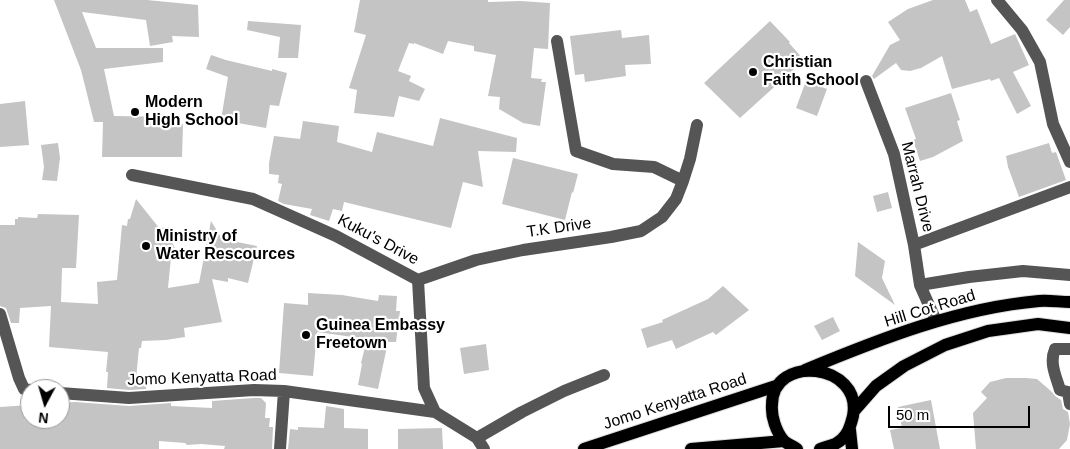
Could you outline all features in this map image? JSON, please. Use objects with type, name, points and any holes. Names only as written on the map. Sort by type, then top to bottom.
[{"type":"main road","name":"Hill Cot Road","points":[[776,386],[784,378],[936,321],[976,310],[1040,301],[1070,302]]},
{"type":"main road","points":[[854,411],[876,386],[904,366],[945,345],[988,331],[1038,324],[1070,328]]},
{"type":"main road","points":[[805,370],[835,376],[847,387],[852,398],[854,411],[850,430],[852,449]]},
{"type":"main road","points":[[776,386],[771,403],[773,422],[784,440],[797,449]]},
{"type":"main road","name":"Jomo Kenyatta Road","points":[[584,449],[776,386]]},
{"type":"main road","points":[[820,449],[842,440],[850,430]]},
{"type":"main road","points":[[691,449],[784,440]]},
{"type":"street","points":[[997,0],[1022,30],[1040,62],[1053,124],[1070,162]]},
{"type":"street","points":[[558,41],[576,151],[613,164],[654,167],[683,181]]},
{"type":"street","name":"Marrah Drive","points":[[866,81],[894,154],[914,245],[920,285],[936,321]]},
{"type":"street","name":"T.K Drive","points":[[418,280],[476,260],[523,250],[640,231],[662,217],[676,199],[683,181],[697,125]]},
{"type":"street","name":"Kuku's Drive","points":[[132,175],[253,199],[336,236],[418,280],[424,388],[435,412]]},
{"type":"street","name":"Marrah Drive","points":[[914,245],[1070,186]]},
{"type":"street","points":[[920,285],[1023,271],[1070,275]]},
{"type":"street","points":[[0,314],[20,380]]},
{"type":"street","points":[[1070,349],[1055,350],[1052,356],[1052,363],[1060,390],[1068,392],[1070,404]]},
{"type":"street","points":[[477,438],[564,391],[604,375]]},
{"type":"street","name":"Jomo Kenyatta Road","points":[[70,394],[129,398],[254,390],[284,391],[435,412]]},
{"type":"street","points":[[280,449],[284,391]]},
{"type":"street","points":[[435,412],[477,438],[484,449]]},
{"type":"building","points":[[54,0],[147,0],[198,5],[199,37],[172,36],[173,42],[150,46],[146,20],[82,12],[96,48],[163,48],[163,62],[104,69],[114,116],[179,117],[178,124],[183,124],[182,157],[102,157],[103,122],[94,122],[81,70]]},
{"type":"building","points":[[360,0],[488,0],[488,2],[520,1],[550,3],[548,49],[534,48],[531,78],[542,79],[541,82],[546,82],[540,126],[523,123],[499,109],[500,97],[488,96],[496,55],[474,51],[474,46],[448,41],[443,54],[414,43],[409,43],[398,71],[411,76],[409,81],[425,89],[419,101],[399,96],[394,117],[354,113],[357,90],[349,88],[366,35],[354,32]]},
{"type":"building","points":[[933,0],[965,0],[970,12],[977,9],[991,44],[1015,34],[1029,65],[1013,72],[1031,106],[1017,114],[999,78],[952,89],[942,56],[921,68],[910,71],[901,70],[896,63],[874,79],[872,76],[890,45],[900,40],[888,22],[908,9]]},
{"type":"building","points":[[1064,0],[1070,0],[1070,27],[1063,35],[1046,20]]},
{"type":"building","points":[[248,21],[301,25],[298,58],[278,58],[280,37],[247,30]]},
{"type":"building","name":"Christian Faith School","points":[[770,21],[804,60],[740,118],[704,83]]},
{"type":"building","points":[[621,30],[622,38],[649,35],[651,64],[625,65],[626,76],[585,82],[584,74],[575,75],[570,36]]},
{"type":"building","points":[[211,55],[272,71],[272,69],[287,73],[279,106],[270,105],[266,128],[221,120],[228,77],[206,69]]},
{"type":"building","points":[[806,81],[827,89],[817,116],[796,108]]},
{"type":"building","points":[[951,93],[960,120],[957,121],[963,141],[933,157],[920,161],[913,140],[916,139],[905,108]]},
{"type":"building","points":[[25,101],[29,145],[0,147],[0,104]]},
{"type":"building","points":[[440,118],[517,138],[516,152],[478,151],[483,187],[463,182],[451,228],[344,202],[342,211],[333,209],[329,221],[310,215],[312,209],[284,204],[278,201],[282,184],[278,183],[279,175],[269,174],[274,136],[300,139],[303,121],[339,126],[337,142],[372,152],[377,132],[433,146]]},
{"type":"building","points":[[58,143],[60,158],[57,181],[42,180],[44,167],[41,145]]},
{"type":"building","points":[[1049,143],[1052,153],[1056,152],[1066,180],[1019,197],[1006,156]]},
{"type":"building","points":[[513,158],[578,174],[565,220],[502,204]]},
{"type":"building","points":[[888,192],[892,208],[877,212],[873,196]]},
{"type":"building","points":[[136,199],[160,229],[164,227],[176,250],[171,257],[168,288],[199,283],[211,221],[222,239],[257,246],[248,283],[228,278],[228,282],[212,279],[222,322],[184,328],[185,337],[142,341],[141,348],[139,348],[136,379],[145,378],[146,389],[107,388],[108,352],[49,347],[51,306],[20,308],[19,323],[11,323],[6,308],[0,306],[0,225],[15,225],[15,219],[18,219],[18,217],[37,218],[38,214],[79,215],[76,268],[62,268],[61,302],[98,304],[97,282],[117,280],[122,225],[127,226]]},
{"type":"building","points":[[858,242],[885,261],[882,278],[895,305],[855,276]]},
{"type":"building","points":[[723,286],[749,310],[716,335],[713,332],[676,349],[672,340],[647,348],[641,329],[663,322],[662,320],[708,299]]},
{"type":"building","points":[[308,293],[342,295],[378,301],[379,295],[397,296],[396,311],[400,311],[396,342],[388,342],[378,389],[358,385],[367,339],[317,332],[313,376],[279,373],[284,303],[308,305]]},
{"type":"building","points":[[833,317],[840,331],[822,340],[814,326]]},
{"type":"building","points":[[486,344],[489,370],[464,374],[460,348]]},
{"type":"building","points":[[1006,378],[1037,379],[1061,400],[1063,409],[1068,412],[1070,424],[1067,440],[1059,449],[976,449],[973,413],[987,398],[981,392],[990,382]]},
{"type":"building","points":[[261,398],[266,403],[265,418],[270,418],[269,427],[273,427],[272,449],[224,449],[225,446],[187,445],[185,443],[159,441],[159,449],[0,449],[0,407],[20,406],[20,429],[70,429],[70,402],[129,406],[171,403],[171,406],[212,408],[212,401]]},
{"type":"building","points":[[931,400],[940,449],[894,449],[890,430],[902,428],[898,407]]},
{"type":"building","points":[[326,406],[344,409],[344,428],[368,429],[368,449],[288,449],[290,429],[298,430],[298,427],[324,428]]},
{"type":"building","points":[[442,428],[443,449],[398,449],[398,429]]},
{"type":"place","name":"Christian Faith School","points":[[753,72]]},
{"type":"place","name":"Modern High School","points":[[135,112]]},
{"type":"place","name":"Ministry of Water Rescources","points":[[146,246]]},
{"type":"place","name":"Guinea Embassy Freetown","points":[[306,335]]}]
